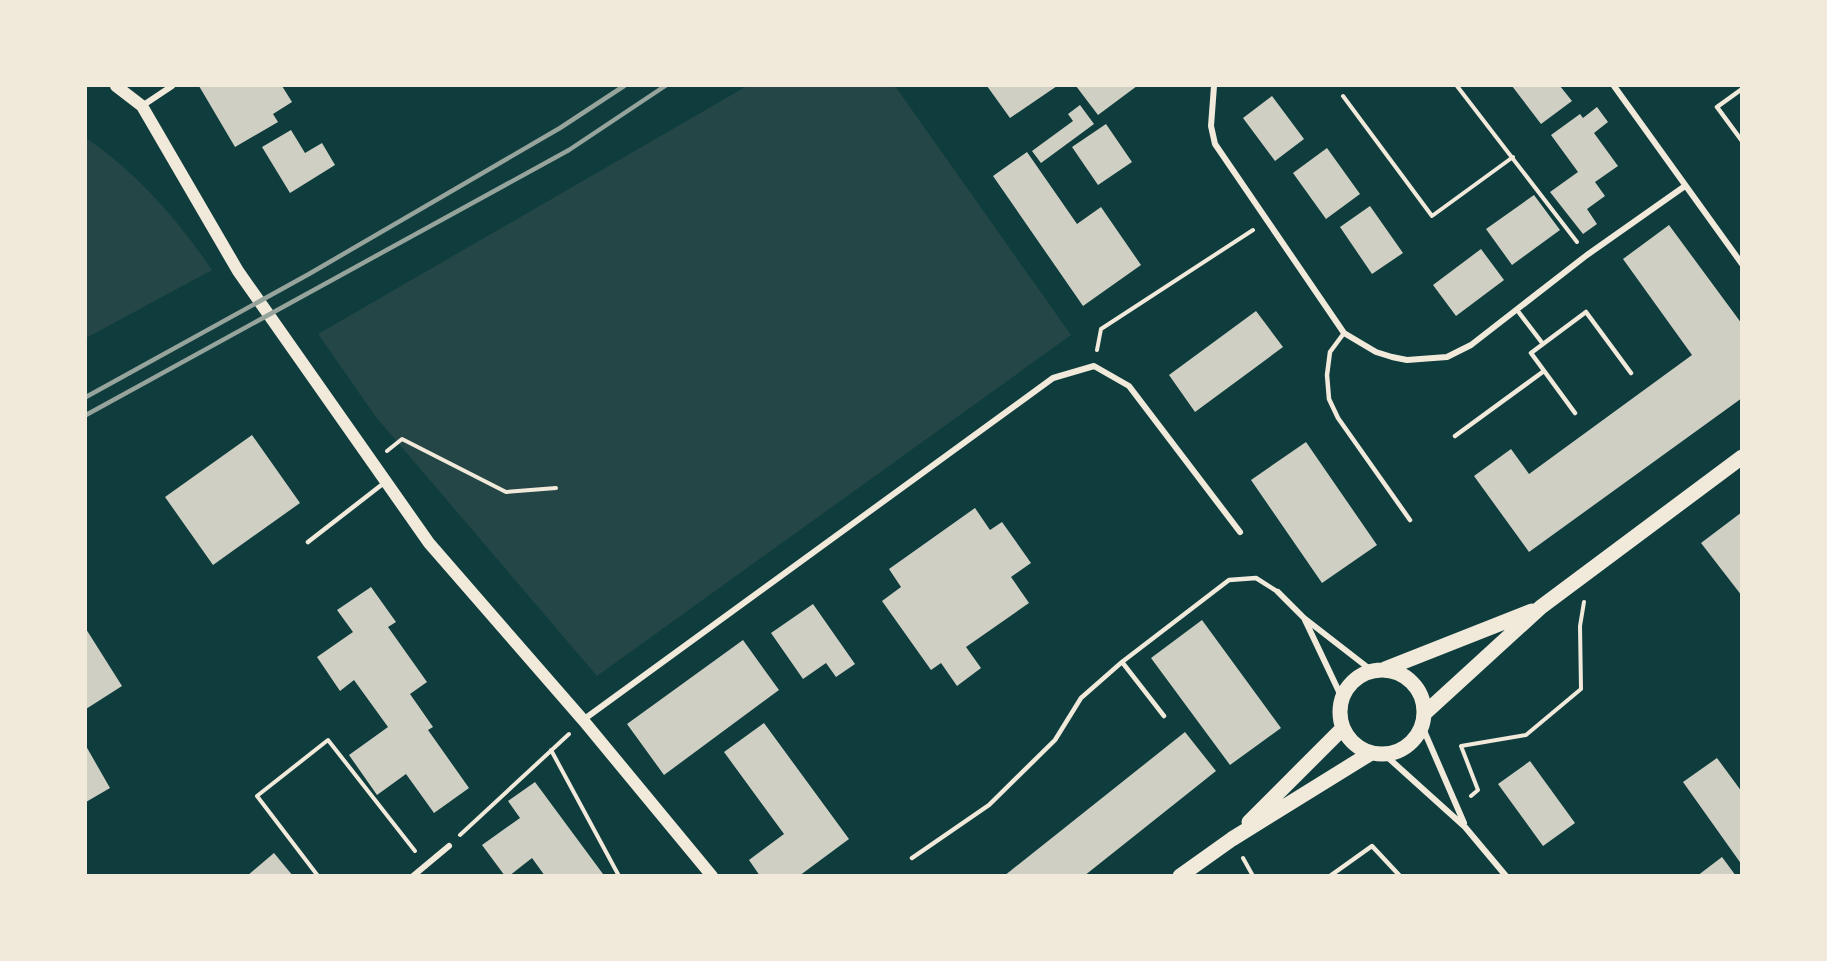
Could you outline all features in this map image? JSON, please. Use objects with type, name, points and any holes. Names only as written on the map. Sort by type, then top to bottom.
[{"type":"main road","points":[[116,86],[142,106],[238,271],[429,543],[583,720],[712,876]]},
{"type":"main road","points":[[1424,719],[1541,608],[1742,457]]},
{"type":"main road","points":[[1377,754],[1359,747],[1343,728],[1340,712],[1342,698],[1348,685],[1378,670],[1541,608]]},
{"type":"main road","points":[[1180,876],[1232,839],[1377,754],[1406,746],[1417,737],[1424,719],[1424,701],[1410,679],[1378,670]]},
{"type":"main road","points":[[1232,839],[1343,728]]},
{"type":"street","points":[[142,106],[172,86]]},
{"type":"street","points":[[1214,86],[1210,126],[1215,144],[1266,222],[1344,333],[1376,352],[1392,357],[1427,360],[1447,357],[1471,345],[1587,255],[1685,186]]},
{"type":"street","points":[[1614,86],[1742,264]]},
{"type":"street","points":[[583,720],[1053,378],[1094,366],[1129,386],[1240,532]]},
{"type":"street","points":[[1278,592],[1304,618],[1378,670]]},
{"type":"street","points":[[1304,618],[1342,698]]},
{"type":"street","points":[[1424,719],[1465,827]]},
{"type":"street","points":[[1377,754],[1465,827],[1506,876]]},
{"type":"street","points":[[413,876],[448,846]]},
{"type":"lane","points":[[1742,89],[1717,107],[1742,141]]},
{"type":"lane","points":[[1517,310],[1543,344]]},
{"type":"lane","points":[[1575,413],[1531,353],[1586,312],[1631,373]]},
{"type":"lane","points":[[1344,333],[1330,352],[1327,375],[1329,399],[1338,418],[1410,520]]},
{"type":"lane","points":[[1455,436],[1544,370]]},
{"type":"lane","points":[[308,542],[386,482]]},
{"type":"lane","points":[[912,858],[989,805],[1055,740],[1081,698],[1122,662],[1229,580],[1256,578],[1278,592]]},
{"type":"lane","points":[[1122,662],[1164,716]]},
{"type":"lane","points":[[1330,876],[1372,846],[1400,876]]},
{"type":"path","points":[[1457,86],[1587,255]]},
{"type":"path","points":[[1343,96],[1432,216],[1513,157]]},
{"type":"path","points":[[1094,366],[1101,329],[1266,222]]},
{"type":"path","points":[[372,462],[402,439],[506,492],[556,488]]},
{"type":"path","points":[[1456,806],[1478,790],[1461,746],[1526,735],[1581,689],[1580,626],[1590,570]]},
{"type":"path","points":[[448,846],[583,720]]},
{"type":"path","points":[[318,876],[257,796],[328,740],[425,865]]},
{"type":"path","points":[[551,750],[619,876]]},
{"type":"shaded area","points":[[747,86],[895,86],[1071,335],[597,676],[376,417],[318,334]]},
{"type":"shaded area","points":[[86,138],[122,166],[155,198],[212,270],[86,338]]},
{"type":"building","points":[[199,86],[282,86],[292,102],[273,114],[278,122],[235,147]]},
{"type":"building","points":[[987,86],[1057,86],[1010,118]]},
{"type":"building","points":[[1076,86],[1137,86],[1098,115]]},
{"type":"building","points":[[1512,86],[1560,86],[1572,101],[1541,124]]},
{"type":"building","points":[[1272,96],[1304,139],[1275,161],[1243,118]]},
{"type":"building","points":[[1080,105],[1094,124],[1041,163],[1032,151],[1073,121],[1068,114]]},
{"type":"building","points":[[1597,107],[1608,122],[1594,133],[1618,166],[1595,182],[1605,196],[1587,209],[1597,224],[1583,234],[1550,192],[1578,172],[1551,135],[1580,114],[1583,118]]},
{"type":"building","points":[[1106,124],[1132,162],[1098,185],[1072,147]]},
{"type":"building","points":[[291,130],[305,153],[322,143],[335,165],[290,193],[262,147]]},
{"type":"building","points":[[1327,148],[1360,194],[1326,219],[1293,173]]},
{"type":"building","points":[[1027,152],[1077,224],[1101,207],[1141,265],[1083,306],[993,176]]},
{"type":"building","points":[[1534,195],[1560,230],[1512,265],[1486,229]]},
{"type":"building","points":[[1370,206],[1403,253],[1372,274],[1340,227]]},
{"type":"building","points":[[1669,225],[1742,324],[1742,398],[1529,552],[1474,476],[1511,449],[1529,474],[1692,355],[1623,259]]},
{"type":"building","points":[[1481,249],[1504,280],[1456,316],[1433,285]]},
{"type":"building","points":[[1256,311],[1283,347],[1195,412],[1169,375]]},
{"type":"building","points":[[252,435],[300,503],[213,565],[165,497]]},
{"type":"building","points":[[1306,442],[1377,545],[1322,583],[1251,480]]},
{"type":"building","points":[[975,508],[990,530],[1002,522],[1031,563],[1011,577],[1029,603],[966,647],[981,668],[957,686],[941,663],[931,670],[882,601],[901,587],[889,569]]},
{"type":"building","points":[[1742,512],[1742,596],[1701,543]]},
{"type":"building","points":[[371,587],[396,622],[388,627],[427,682],[410,694],[433,727],[428,730],[469,788],[434,813],[406,774],[377,795],[349,755],[388,727],[354,680],[340,691],[317,657],[353,632],[337,610]]},
{"type":"building","points":[[813,604],[855,664],[836,677],[826,663],[803,679],[771,633]]},
{"type":"building","points":[[1202,620],[1281,728],[1230,765],[1151,658]]},
{"type":"building","points":[[86,629],[122,686],[86,709]]},
{"type":"building","points":[[743,640],[779,690],[664,775],[627,724]]},
{"type":"building","points":[[764,723],[849,839],[799,876],[760,876],[749,860],[784,834],[724,752]]},
{"type":"building","points":[[1185,732],[1216,771],[1084,876],[1004,876]]},
{"type":"building","points":[[86,746],[110,788],[86,802]]},
{"type":"building","points":[[1717,758],[1742,792],[1742,865],[1683,782]]},
{"type":"building","points":[[1530,761],[1575,823],[1543,846],[1498,784]]},
{"type":"building","points":[[535,782],[603,874],[545,876],[532,858],[509,876],[505,876],[482,845],[520,818],[508,801]]},
{"type":"building","points":[[274,853],[293,876],[247,876]]},
{"type":"building","points":[[1722,857],[1736,876],[1697,876]]},
{"type":"railway","points":[[86,397],[309,274],[560,128],[624,86]]},
{"type":"railway","points":[[86,415],[569,150],[665,86]]}]
